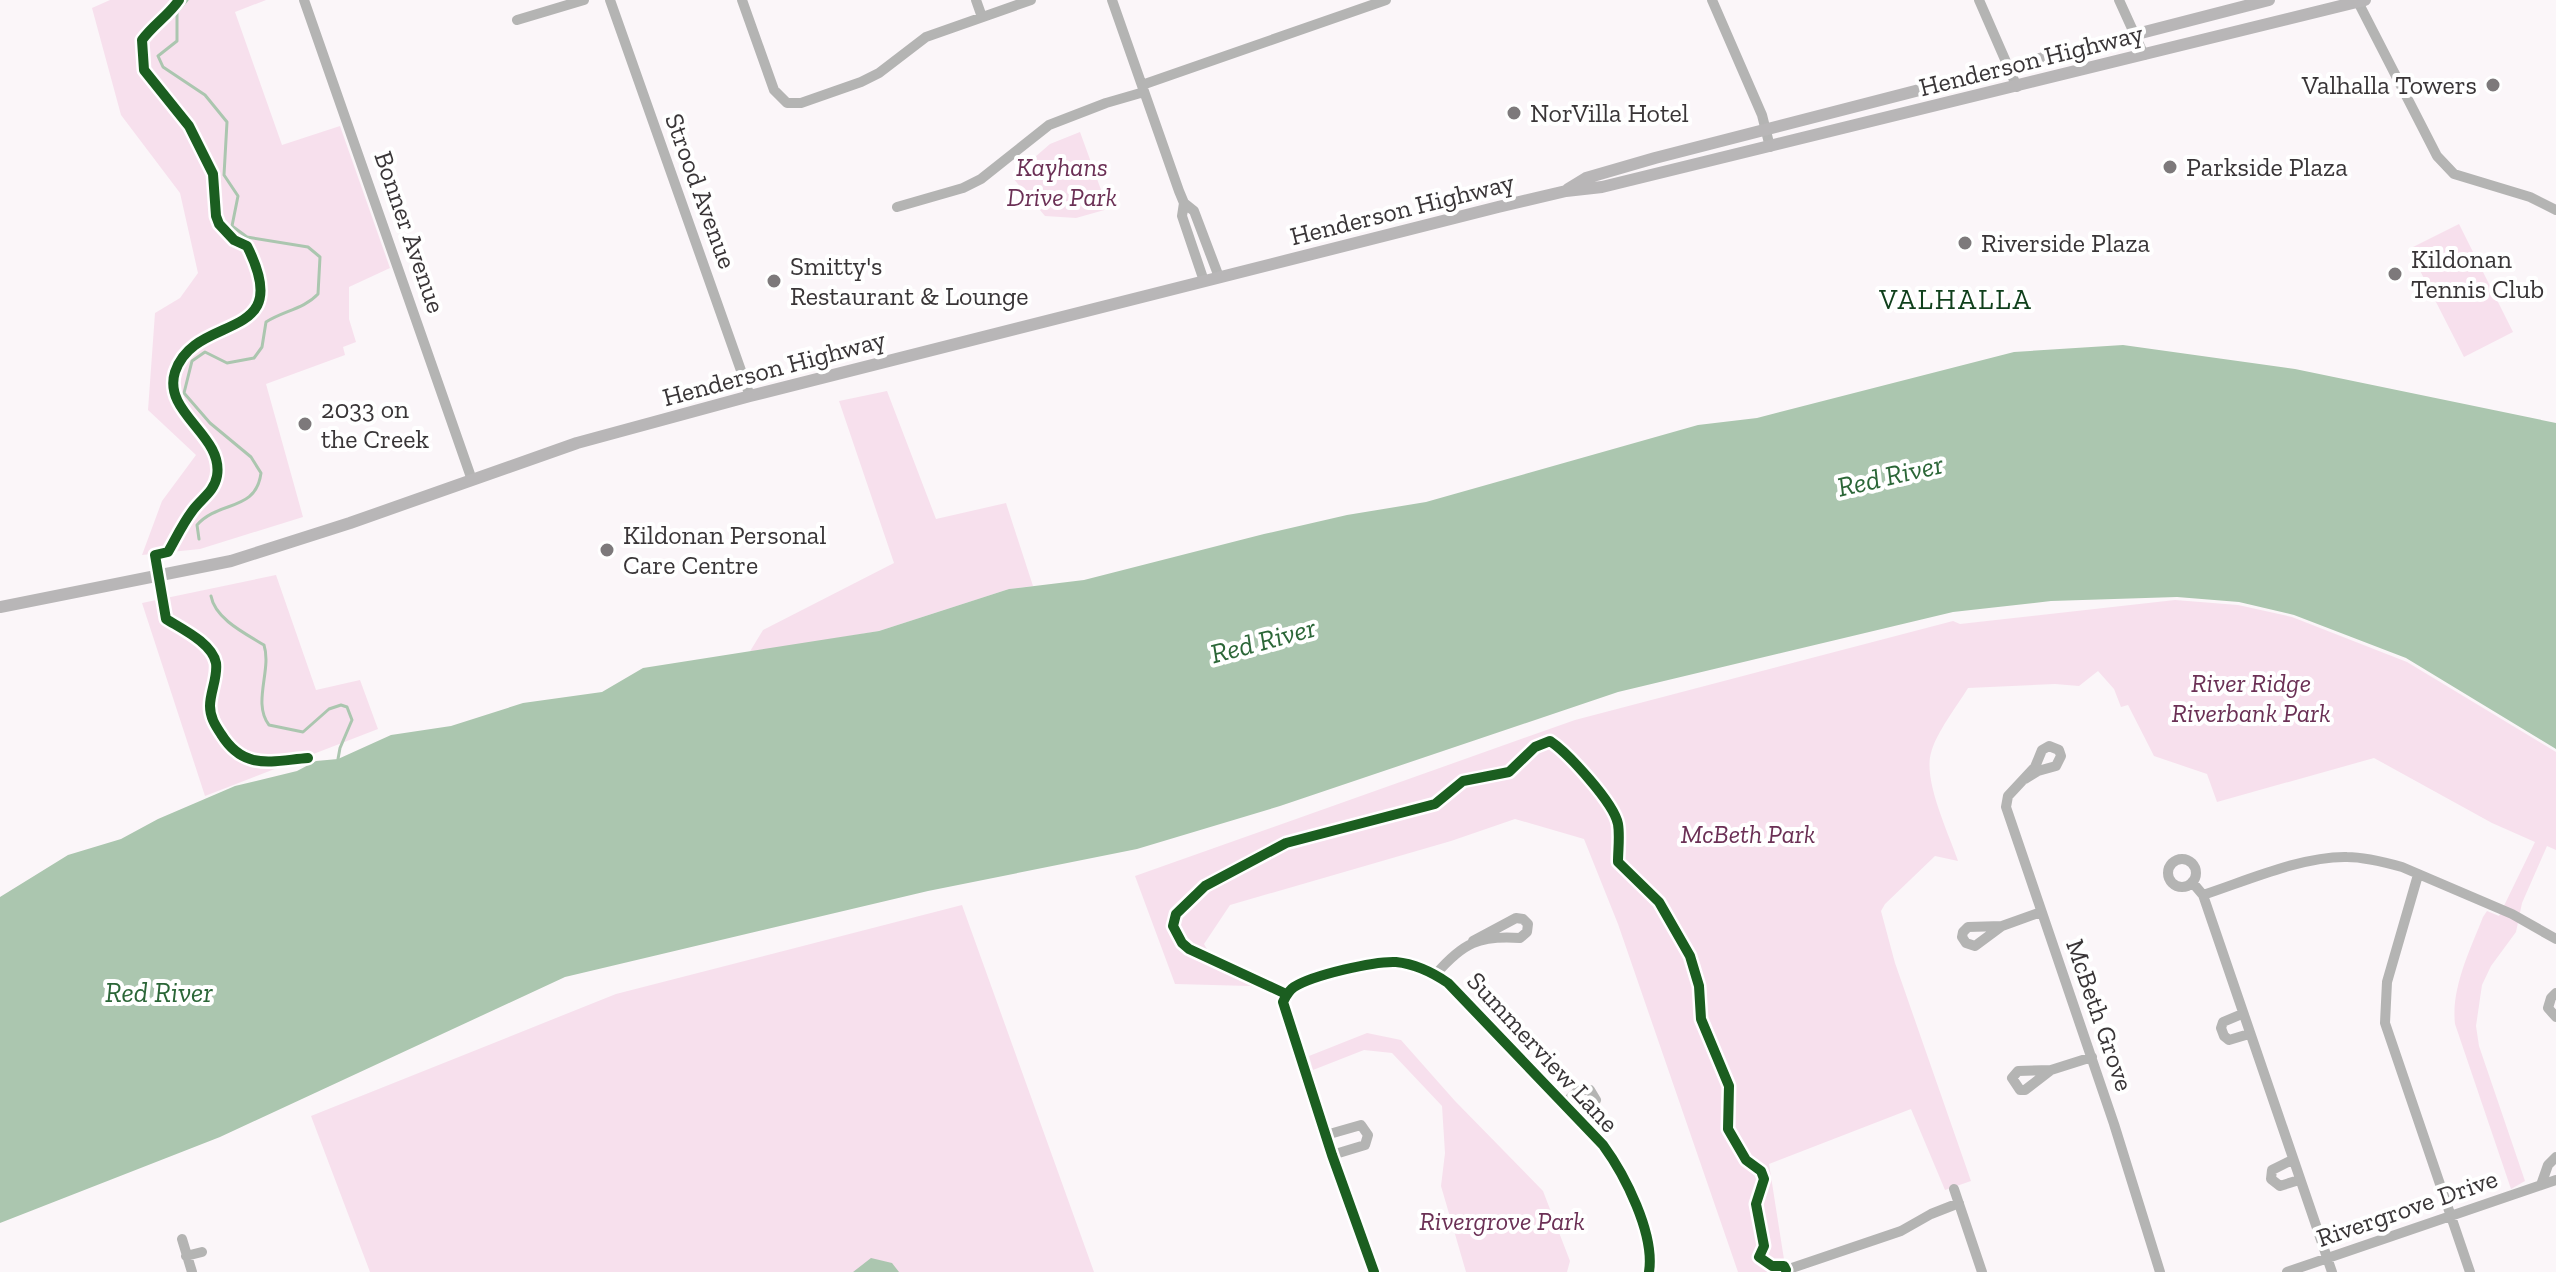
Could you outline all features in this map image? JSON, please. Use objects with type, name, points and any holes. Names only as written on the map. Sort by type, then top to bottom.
[{"type":"main road","name":"Henderson Highway","points":[[1566,191],[1586,178],[1766,129],[2269,0]]},
{"type":"main road","name":"Henderson Highway","points":[[0,607],[231,561],[577,443],[750,396],[1566,191],[1602,187],[1770,147],[2360,1]]},
{"type":"street","name":"Bonner Avenue","points":[[304,0],[472,480]]},
{"type":"street","points":[[517,20],[584,0]]},
{"type":"street","name":"Strood Avenue","points":[[610,0],[750,396]]},
{"type":"street","points":[[742,0],[774,90],[787,103],[801,103],[861,82],[879,73],[926,37],[1031,0]]},
{"type":"street","points":[[976,0],[982,17]]},
{"type":"street","points":[[1112,0],[1184,203],[1182,216],[1204,281]]},
{"type":"street","points":[[897,207],[963,188],[981,179],[1049,125],[1386,0]]},
{"type":"street","points":[[1712,0],[1766,129],[1770,147]]},
{"type":"street","points":[[1979,0],[2017,87]]},
{"type":"street","points":[[2119,0],[2144,55]]},
{"type":"street","points":[[2360,1],[2433,152],[2454,174],[2530,197],[2556,210]]},
{"type":"street","points":[[1184,203],[1194,211],[1219,277]]},
{"type":"street","name":"McBeth Grove","points":[[2025,779],[2008,796],[2006,807],[2092,1057],[2160,1272]]},
{"type":"street","points":[[2203,895],[2297,865],[2346,857],[2383,861],[2512,914],[2556,939]]},
{"type":"street","points":[[2418,875],[2387,982],[2385,1023],[2470,1272]]},
{"type":"street","points":[[2192,882],[2203,895],[2332,1272]]},
{"type":"street","points":[[2002,926],[2041,912]]},
{"type":"street","points":[[1436,974],[1473,941],[1516,918],[1528,924],[1527,932],[1520,938],[1489,937],[1473,941]]},
{"type":"street","name":"Summerview Lane","points":[[1374,1272],[1332,1155],[1283,1002],[1286,994],[1296,986],[1377,962],[1404,963],[1436,974],[1448,983],[1611,1156],[1641,1218],[1650,1246],[1649,1272]]},
{"type":"street","points":[[2556,993],[2548,1008],[2556,1017]]},
{"type":"street","points":[[2242,1014],[2227,1019],[2221,1028],[2229,1040],[2249,1034]]},
{"type":"street","points":[[2051,1070],[2092,1057]]},
{"type":"street","name":"Summerview Lane","points":[[1564,1104],[1584,1089],[1594,1094],[1596,1100],[1593,1105],[1578,1119]]},
{"type":"street","points":[[1326,1135],[1361,1125],[1368,1135],[1365,1145],[1332,1155]]},
{"type":"street","points":[[2541,1185],[2548,1165],[2556,1157]]},
{"type":"street","points":[[2292,1160],[2272,1170],[2271,1179],[2280,1186],[2299,1180]]},
{"type":"street","name":"Rivergrove Drive","points":[[2287,1272],[2556,1180]]},
{"type":"street","points":[[1954,1189],[1982,1272]]},
{"type":"street","points":[[1786,1270],[1901,1231],[1959,1203]]},
{"type":"street","points":[[182,1239],[192,1272]]},
{"type":"street","points":[[186,1256],[202,1252]]},
{"type":"green space","points":[[110,0],[266,0],[235,12],[282,145],[340,126],[390,268],[349,287],[349,319],[356,342],[343,347],[345,355],[266,384],[303,517],[200,549],[142,555],[162,501],[196,455],[148,410],[155,313],[180,298],[198,273],[180,193],[121,115],[92,8]]},
{"type":"green space","name":"Kayhans Drive Park","points":[[1080,132],[1108,209],[1076,218],[1045,216],[1012,177],[1050,144]]},
{"type":"green space","points":[[2459,224],[2513,332],[2464,357],[2409,249]]},
{"type":"green space","points":[[887,391],[936,519],[1006,503],[1033,586],[1009,589],[879,631],[749,653],[763,630],[894,563],[839,401]]},
{"type":"green space","points":[[276,575],[316,690],[360,680],[378,729],[205,796],[142,603]]},
{"type":"green space","name":"McBeth Park","points":[[2175,600],[2238,605],[2292,617],[2407,662],[2556,752],[2556,850],[2547,846],[2522,903],[2516,932],[2491,966],[2482,985],[2476,1026],[2479,1046],[2525,1181],[2511,1189],[2455,1024],[2455,1010],[2463,969],[2483,917],[2487,911],[2499,916],[2535,842],[2492,823],[2374,758],[2217,802],[2207,774],[2154,756],[2128,705],[2121,707],[2114,689],[2098,671],[2079,686],[2055,684],[1968,688],[1937,737],[1929,765],[1943,822],[1958,861],[1935,856],[1881,911],[1895,963],[1971,1181],[1945,1190],[1911,1109],[1769,1164],[1786,1272],[1738,1272],[1618,924],[1584,839],[1515,819],[1451,841],[1230,905],[1204,944],[1208,951],[1281,990],[1280,994],[1250,986],[1175,984],[1135,876],[1575,720],[1953,621],[1960,624]]},
{"type":"green space","points":[[962,905],[1094,1272],[370,1272],[311,1116],[616,994]]},
{"type":"green space","name":"Rivergrove Park","points":[[1367,1033],[1401,1040],[1455,1101],[1543,1191],[1570,1261],[1567,1272],[1466,1272],[1441,1186],[1445,1153],[1442,1106],[1392,1053],[1364,1050],[1313,1070],[1309,1056]]},
{"type":"water","name":"Red River","points":[[2123,345],[2295,369],[2556,423],[2556,749],[2406,658],[2294,615],[2239,602],[2177,597],[2051,601],[1953,612],[1618,692],[1280,806],[1137,849],[928,891],[565,977],[220,1137],[0,1223],[0,897],[68,855],[121,839],[158,819],[235,786],[297,771],[316,761],[338,759],[391,735],[451,726],[523,703],[602,692],[643,668],[879,631],[1009,589],[1084,580],[1347,515],[1426,502],[1698,425],[1757,418],[2014,352]]},
{"type":"water","points":[[871,1258],[892,1263],[899,1272],[853,1272]]},
{"type":"waterway","points":[[187,0],[177,12],[177,41],[158,56],[163,67],[205,95],[227,122],[224,175],[238,196],[232,226],[247,237],[308,247],[320,257],[318,294],[266,322],[262,347],[254,358],[227,363],[205,352],[192,361],[184,393],[210,423],[251,457],[261,473],[252,494],[206,517],[197,525],[199,539]]},
{"type":"waterway","points":[[211,596],[225,619],[264,645],[266,665],[262,707],[269,725],[303,732],[329,709],[341,705],[347,707],[352,720],[338,759]]},
{"type":"cycle path","points":[[179,0],[142,40],[144,70],[189,126],[213,174],[219,224],[234,240],[247,246],[259,277],[260,299],[251,313],[202,340],[186,353],[175,372],[173,387],[177,400],[212,448],[217,461],[217,476],[168,552],[155,555],[166,619],[196,637],[209,649],[216,663],[211,714],[230,746],[239,754],[259,761],[308,758]]},
{"type":"cycle path","points":[[1286,994],[1189,949],[1173,926],[1176,914],[1205,886],[1286,843],[1435,804],[1463,781],[1509,772],[1535,747],[1550,741],[1578,767],[1608,804],[1618,824],[1618,862],[1659,902],[1690,956],[1699,986],[1701,1019],[1729,1086],[1728,1129],[1746,1160],[1761,1171],[1764,1179],[1756,1204],[1764,1246],[1759,1257],[1772,1266],[1784,1266],[1786,1270]]},
{"type":"cycle path","points":[[1374,1272],[1332,1155],[1283,1002],[1287,994],[1303,982],[1359,966],[1386,962],[1424,969],[1448,983],[1603,1145],[1629,1188],[1643,1223],[1650,1257],[1649,1272]]},
{"type":"place","name":"Valhalla Towers","points":[[2493,85]]},
{"type":"place","name":"NorVilla Hotel","points":[[1514,113]]},
{"type":"place","name":"Parkside Plaza","points":[[2170,167]]},
{"type":"place","name":"Riverside Plaza","points":[[1965,243]]},
{"type":"place","name":"Kildonan Tennis Club","points":[[2395,274]]},
{"type":"place","name":"Smitty's Restaurant & Lounge","points":[[774,281]]},
{"type":"place","name":"2033 on the Creek","points":[[305,424]]},
{"type":"place","name":"Kildonan Personal Care Centre","points":[[607,550]]},
{"type":"district","name":"VALHALLA","points":[[1956,299]]},
{"type":"park label","name":"River Ridge Riverbank Park","points":[[2251,698]]}]
